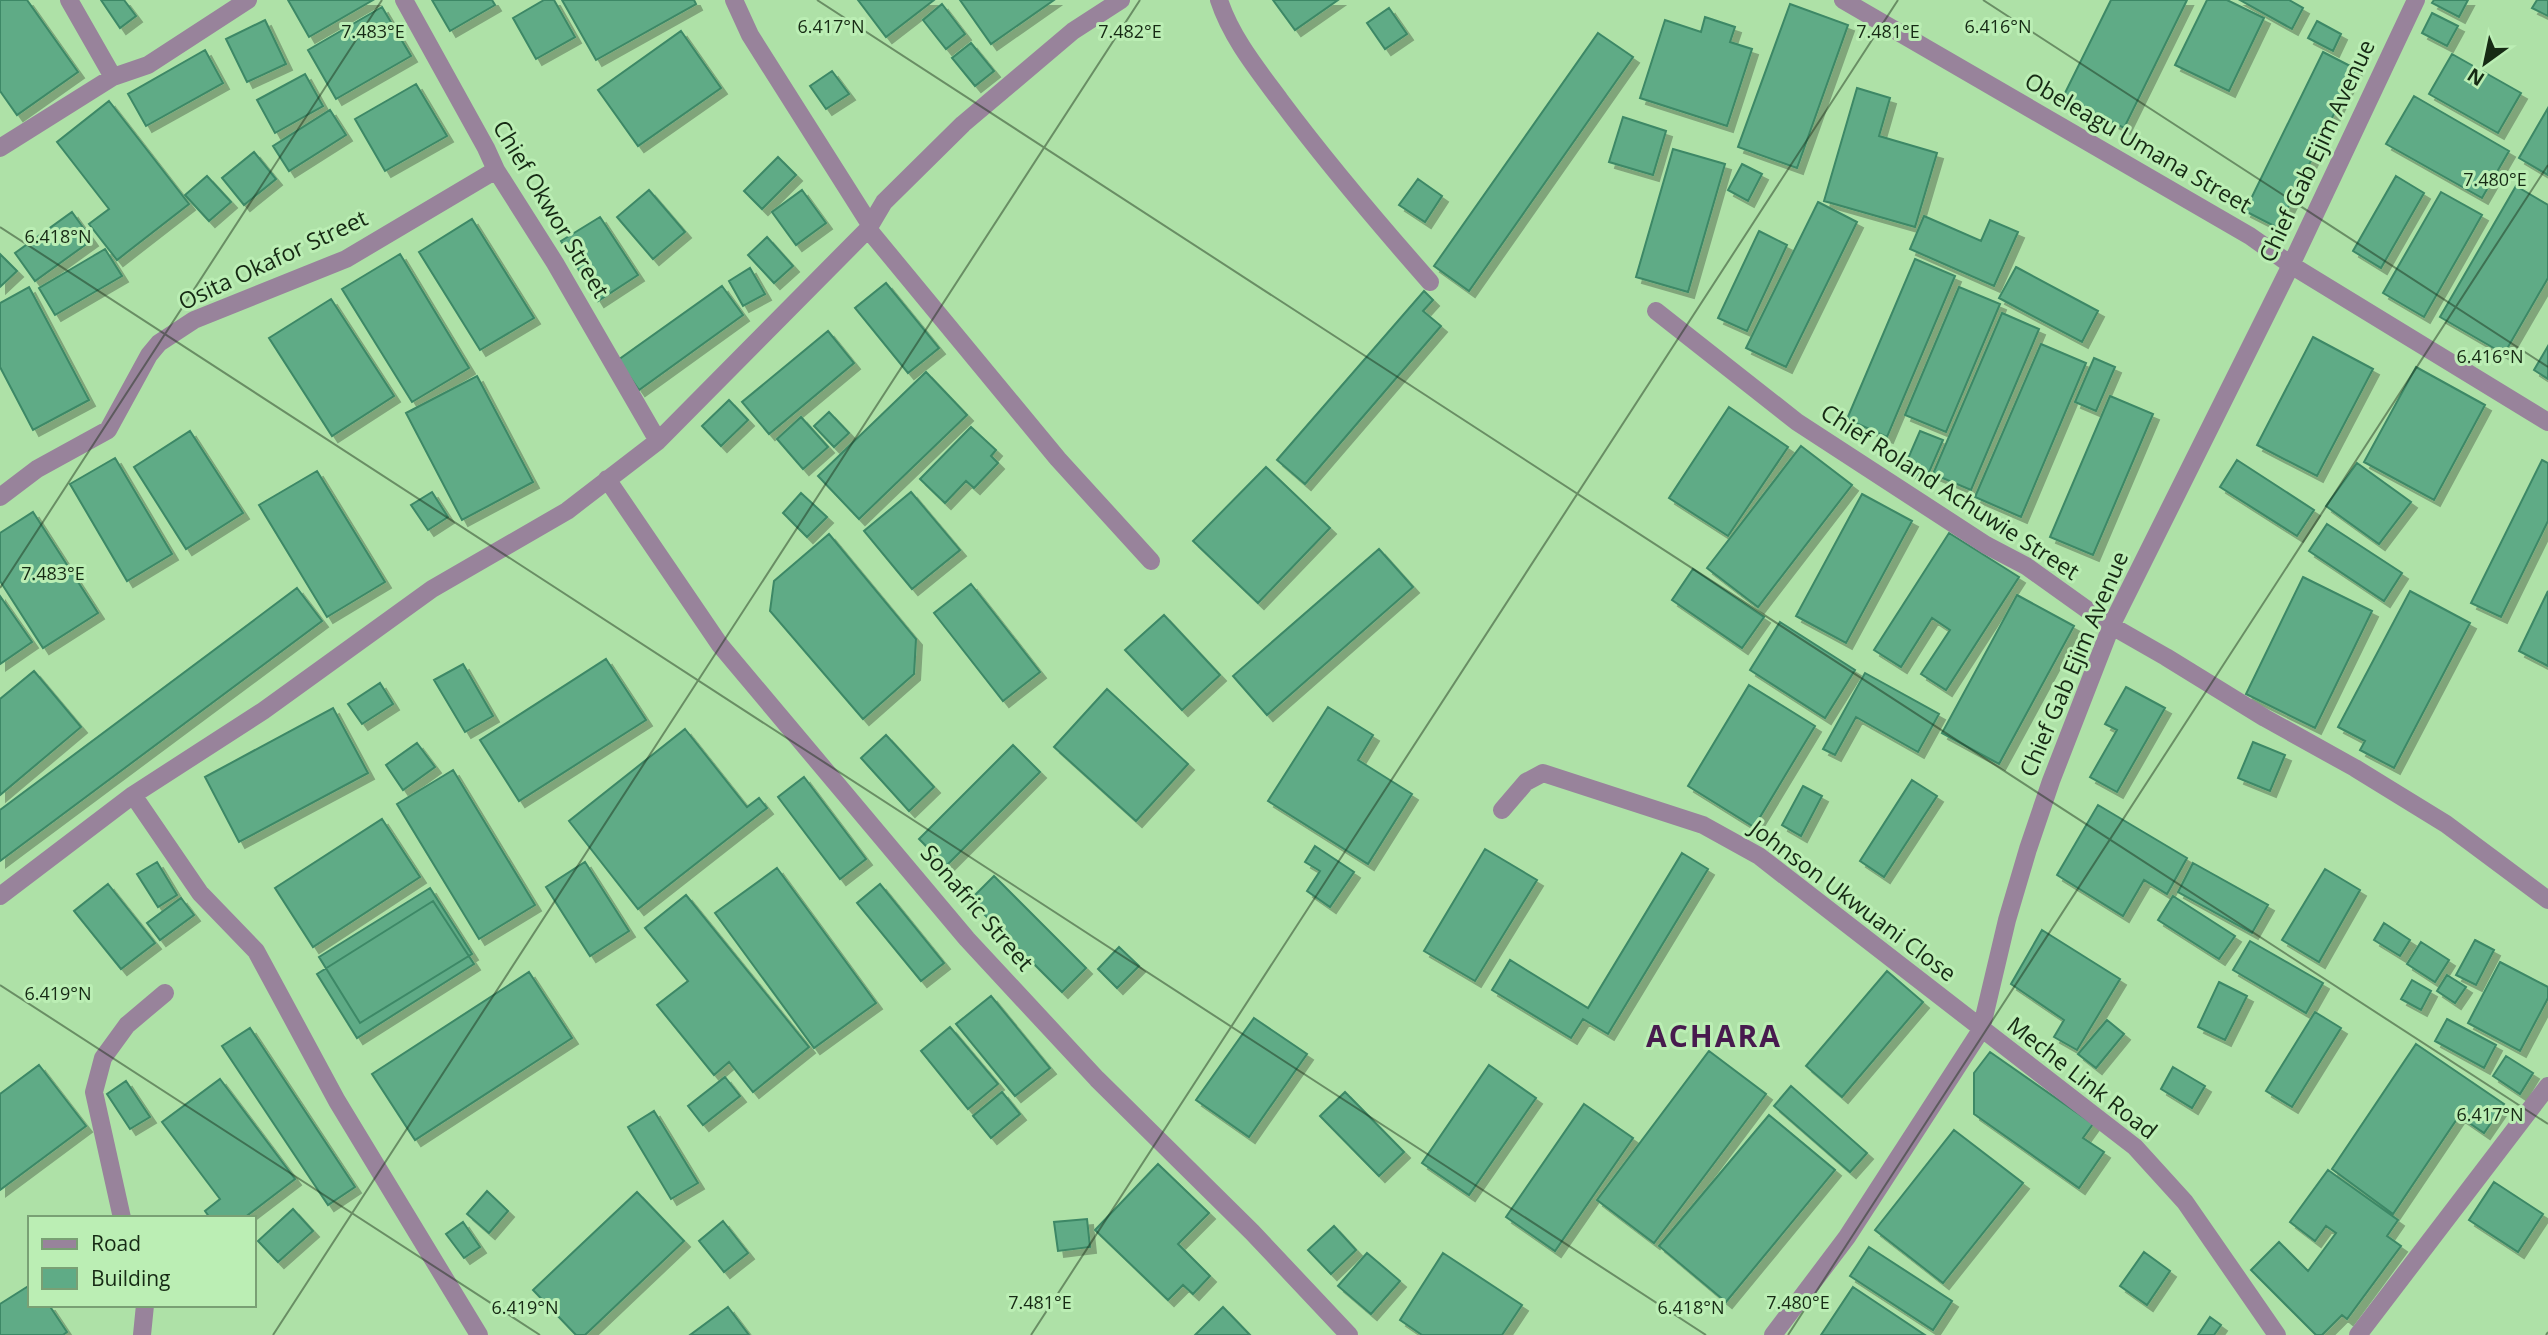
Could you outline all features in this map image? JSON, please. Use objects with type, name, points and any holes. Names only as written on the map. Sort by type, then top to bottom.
[{"type":"street","points":[[69,0],[113,77]]},
{"type":"street","points":[[0,148],[113,77],[148,65],[248,0]]},
{"type":"street","name":"Chief Okwor Street","points":[[404,0],[496,170],[555,263],[658,441]]},
{"type":"street","points":[[734,0],[750,35],[869,223],[868,229],[1058,459],[1151,561]]},
{"type":"street","points":[[0,896],[133,795],[263,711],[432,589],[567,511],[658,441],[868,229],[884,202],[963,124],[1073,31],[1121,0]]},
{"type":"street","points":[[1219,0],[1225,17],[1243,48],[1308,138],[1430,282]]},
{"type":"street","name":"Obeleagu Umana Street","points":[[1843,0],[2250,236],[2291,265],[2548,422]]},
{"type":"street","name":"Chief Gab Ejim Avenue","points":[[1773,1335],[1847,1237],[1981,1030],[2007,920],[2028,849],[2050,781],[2112,624],[2291,265],[2416,0]]},
{"type":"street","name":"Osita Okafor Street","points":[[0,497],[37,469],[108,430],[149,355],[167,337],[194,320],[346,259],[496,170]]},
{"type":"street","name":"Chief Roland Achuwie Street","points":[[1656,311],[1797,422],[1986,545],[2026,566],[2073,601],[2264,718],[2355,768],[2446,824],[2548,900]]},
{"type":"street","name":"Sonafric Street","points":[[607,479],[720,645],[967,939],[1097,1079],[1252,1231],[1349,1335]]},
{"type":"street","name":"Johnson Ukwuani Close","points":[[1502,810],[1526,782],[1543,773],[1703,825],[1759,856],[1981,1030]]},
{"type":"street","points":[[133,795],[200,893],[256,951],[337,1101],[479,1335]]},
{"type":"street","points":[[122,1216],[94,1092],[103,1058],[127,1025],[165,993]]},
{"type":"street","name":"Meche Link Road","points":[[1981,1030],[2069,1094],[2135,1147],[2185,1202],[2277,1335]]},
{"type":"street","points":[[2358,1335],[2548,1086]]},
{"type":"street","points":[[142,1335],[145,1307]]},
{"type":"building","points":[[0,0],[27,0],[78,72],[17,115],[0,91]]},
{"type":"building","points":[[101,0],[124,0],[136,16],[120,28]]},
{"type":"building","points":[[288,0],[373,0],[309,37]]},
{"type":"building","points":[[432,0],[492,0],[495,5],[450,31]]},
{"type":"building","points":[[544,0],[554,0],[575,37],[536,59],[513,18]]},
{"type":"building","points":[[562,0],[694,0],[696,4],[596,60]]},
{"type":"building","points":[[858,0],[934,0],[886,37]]},
{"type":"building","points":[[960,0],[1054,0],[991,44]]},
{"type":"building","points":[[1273,0],[1338,0],[1295,30]]},
{"type":"building","points":[[2111,0],[2187,0],[2124,128],[2063,97]]},
{"type":"building","points":[[2207,0],[2227,0],[2264,18],[2229,91],[2175,65]]},
{"type":"building","points":[[2240,0],[2289,0],[2303,8],[2292,29]]},
{"type":"building","points":[[2434,0],[2468,0],[2459,17],[2432,3]]},
{"type":"building","points":[[2537,0],[2548,0],[2548,16],[2532,8]]},
{"type":"building","points":[[942,4],[965,34],[946,49],[923,20]]},
{"type":"building","points":[[1790,4],[1848,25],[1797,168],[1738,147]]},
{"type":"building","points":[[382,7],[411,56],[336,99],[308,50]]},
{"type":"building","points":[[1389,8],[1407,34],[1385,49],[1367,23]]},
{"type":"building","points":[[2432,13],[2458,26],[2447,46],[2422,33]]},
{"type":"building","points":[[1705,17],[1735,27],[1730,42],[1752,49],[1727,126],[1640,98],[1665,20],[1701,32]]},
{"type":"building","points":[[265,20],[286,64],[247,82],[226,39]]},
{"type":"building","points":[[2317,21],[2341,34],[2333,51],[2308,38]]},
{"type":"building","points":[[681,31],[721,88],[638,146],[598,90]]},
{"type":"building","points":[[1598,33],[1633,57],[1469,291],[1434,266]]},
{"type":"building","points":[[971,43],[994,71],[975,86],[952,58]]},
{"type":"building","points":[[205,50],[223,83],[146,126],[128,94]]},
{"type":"building","points":[[2323,52],[2356,69],[2278,228],[2245,211]]},
{"type":"building","points":[[2452,54],[2521,93],[2498,133],[2429,94]]},
{"type":"building","points":[[832,71],[849,94],[826,109],[810,86]]},
{"type":"building","points":[[305,74],[323,106],[275,133],[257,100]]},
{"type":"building","points":[[416,84],[447,136],[385,171],[355,119]]},
{"type":"building","points":[[1857,88],[1890,98],[1879,136],[1937,153],[1915,227],[1824,201]]},
{"type":"building","points":[[2414,96],[2509,151],[2482,198],[2386,144]]},
{"type":"building","points":[[109,101],[189,204],[117,260],[89,224],[109,209],[57,142]]},
{"type":"building","points":[[2548,108],[2548,175],[2519,158]]},
{"type":"building","points":[[330,110],[346,135],[289,171],[273,146]]},
{"type":"building","points":[[1623,117],[1666,131],[1653,175],[1609,162]]},
{"type":"building","points":[[1673,149],[1725,164],[1688,292],[1636,277]]},
{"type":"building","points":[[254,152],[276,179],[244,205],[222,178]]},
{"type":"building","points":[[778,157],[796,175],[762,209],[744,191]]},
{"type":"building","points":[[1742,164],[1762,174],[1748,201],[1728,190]]},
{"type":"building","points":[[207,176],[231,202],[209,221],[185,195]]},
{"type":"building","points":[[2396,176],[2424,193],[2381,268],[2353,251]]},
{"type":"building","points":[[1418,179],[1442,196],[1425,222],[1399,205]]},
{"type":"building","points":[[2516,186],[2548,205],[2548,278],[2504,354],[2440,317]]},
{"type":"building","points":[[649,190],[685,232],[653,259],[617,217]]},
{"type":"building","points":[[802,190],[826,223],[796,245],[772,212]]},
{"type":"building","points":[[2441,192],[2482,215],[2424,317],[2383,293]]},
{"type":"building","points":[[1818,202],[1857,222],[1786,367],[1746,348]]},
{"type":"building","points":[[72,212],[92,240],[35,281],[15,253]]},
{"type":"building","points":[[1924,216],[1981,241],[1990,220],[2018,232],[1994,286],[1910,249]]},
{"type":"building","points":[[600,217],[638,275],[598,301],[561,241]]},
{"type":"building","points":[[472,219],[534,318],[480,350],[419,252]]},
{"type":"building","points":[[1759,231],[1787,245],[1747,331],[1718,318]]},
{"type":"building","points":[[767,237],[793,266],[774,283],[748,255]]},
{"type":"building","points":[[105,249],[122,276],[55,315],[39,288]]},
{"type":"building","points":[[0,254],[17,271],[0,287]]},
{"type":"building","points":[[400,254],[469,368],[412,402],[342,289]]},
{"type":"building","points":[[1915,259],[1955,276],[1887,437],[1847,419]]},
{"type":"building","points":[[2016,267],[2098,311],[2082,342],[1999,298]]},
{"type":"building","points":[[750,268],[765,294],[743,306],[729,281]]},
{"type":"building","points":[[886,283],[939,348],[908,373],[855,308]]},
{"type":"building","points":[[722,286],[743,315],[639,390],[618,360]]},
{"type":"building","points":[[29,287],[89,400],[33,430],[0,367],[0,303]]},
{"type":"building","points":[[1959,287],[2000,304],[1946,432],[1905,415]]},
{"type":"building","points":[[1424,291],[1433,300],[1423,311],[1441,326],[1305,484],[1277,460]]},
{"type":"building","points":[[331,299],[394,396],[332,436],[269,338]]},
{"type":"building","points":[[2002,313],[2039,329],[1971,490],[1933,474]]},
{"type":"building","points":[[828,331],[854,363],[769,434],[742,402]]},
{"type":"building","points":[[2313,337],[2373,369],[2317,476],[2257,445]]},
{"type":"building","points":[[2041,344],[2086,363],[2021,517],[1975,497]]},
{"type":"building","points":[[2548,346],[2548,379],[2534,370]]},
{"type":"building","points":[[2094,358],[2115,367],[2096,411],[2075,402]]},
{"type":"building","points":[[2416,367],[2485,405],[2434,500],[2364,462]]},
{"type":"building","points":[[926,372],[967,415],[859,519],[818,476]]},
{"type":"building","points":[[477,376],[533,482],[462,520],[406,413]]},
{"type":"building","points":[[2110,396],[2153,414],[2093,555],[2050,537]]},
{"type":"building","points":[[729,400],[748,420],[721,446],[702,426]]},
{"type":"building","points":[[1729,407],[1788,447],[1728,536],[1669,498]]},
{"type":"building","points":[[829,412],[849,433],[834,447],[814,426]]},
{"type":"building","points":[[801,417],[828,447],[803,469],[777,439]]},
{"type":"building","points":[[971,427],[996,450],[991,456],[998,463],[974,488],[966,481],[945,503],[920,479]]},
{"type":"building","points":[[190,431],[243,513],[186,549],[134,467]]},
{"type":"building","points":[[1920,431],[1943,440],[1926,479],[1903,470]]},
{"type":"building","points":[[1801,446],[1852,485],[1758,607],[1707,568]]},
{"type":"building","points":[[115,458],[172,554],[127,581],[70,484]]},
{"type":"building","points":[[2237,460],[2314,510],[2297,536],[2220,487]]},
{"type":"building","points":[[2542,460],[2548,463],[2548,521],[2501,617],[2471,603]]},
{"type":"building","points":[[2357,463],[2411,502],[2379,544],[2326,506]]},
{"type":"building","points":[[1266,467],[1330,528],[1258,603],[1193,541]]},
{"type":"building","points":[[317,471],[385,582],[327,617],[259,505]]},
{"type":"building","points":[[432,492],[448,517],[428,530],[411,505]]},
{"type":"building","points":[[911,492],[960,550],[912,589],[864,531]]},
{"type":"building","points":[[801,493],[827,517],[807,537],[783,513]]},
{"type":"building","points":[[1862,494],[1912,521],[1846,643],[1796,616]]},
{"type":"building","points":[[33,512],[98,613],[43,648],[0,581],[0,533]]},
{"type":"building","points":[[2327,524],[2402,573],[2384,601],[2309,551]]},
{"type":"building","points":[[1949,533],[2019,577],[1946,690],[1921,674],[1950,630],[1932,618],[1901,667],[1874,650]]},
{"type":"building","points":[[829,534],[916,639],[914,674],[863,719],[770,611],[774,581]]},
{"type":"building","points":[[1379,549],[1413,587],[1267,715],[1233,676]]},
{"type":"building","points":[[1693,569],[1764,617],[1742,648],[1672,600]]},
{"type":"building","points":[[2303,577],[2372,611],[2315,728],[2246,694]]},
{"type":"building","points":[[971,584],[1040,672],[1003,701],[934,613]]},
{"type":"building","points":[[297,588],[322,621],[0,861],[0,810]]},
{"type":"building","points":[[2410,591],[2470,623],[2394,768],[2360,750],[2365,741],[2338,727]]},
{"type":"building","points":[[2548,591],[2548,666],[2519,651]]},
{"type":"building","points":[[2017,595],[2074,626],[1999,764],[1942,733]]},
{"type":"building","points":[[0,596],[32,642],[0,664]]},
{"type":"building","points":[[1164,615],[1220,675],[1182,710],[1125,650]]},
{"type":"building","points":[[1780,622],[1855,670],[1825,718],[1750,670]]},
{"type":"building","points":[[606,659],[646,720],[519,801],[480,740]]},
{"type":"building","points":[[463,664],[493,716],[465,732],[434,680]]},
{"type":"building","points":[[34,671],[81,727],[0,795],[0,699]]},
{"type":"building","points":[[1865,673],[1939,714],[1918,752],[1856,717],[1835,755],[1823,749]]},
{"type":"building","points":[[380,683],[393,704],[362,724],[348,704]]},
{"type":"building","points":[[1749,685],[1815,726],[1754,827],[1688,786]]},
{"type":"building","points":[[2126,687],[2165,708],[2117,792],[2090,777],[2117,730],[2105,724]]},
{"type":"building","points":[[1107,689],[1188,764],[1136,821],[1054,747]]},
{"type":"building","points":[[1328,707],[1373,735],[1358,760],[1412,794],[1368,864],[1268,801]]},
{"type":"building","points":[[333,708],[368,773],[239,842],[205,777]]},
{"type":"building","points":[[685,729],[747,807],[759,798],[767,808],[638,909],[569,821]]},
{"type":"building","points":[[886,735],[934,787],[909,811],[861,758]]},
{"type":"building","points":[[2253,742],[2285,755],[2270,791],[2238,778]]},
{"type":"building","points":[[417,743],[435,767],[403,790],[386,765]]},
{"type":"building","points":[[1013,745],[1040,772],[946,866],[919,839]]},
{"type":"building","points":[[453,770],[535,905],[479,939],[397,804]]},
{"type":"building","points":[[804,777],[866,859],[840,879],[778,797]]},
{"type":"building","points":[[1912,780],[1937,796],[1884,877],[1860,861]]},
{"type":"building","points":[[1803,786],[1822,796],[1801,836],[1782,825]]},
{"type":"building","points":[[2098,805],[2187,858],[2167,894],[2144,880],[2123,916],[2057,875]]},
{"type":"building","points":[[382,819],[420,877],[313,947],[275,888]]},
{"type":"building","points":[[1315,846],[1354,872],[1330,907],[1307,891],[1320,871],[1305,862]]},
{"type":"building","points":[[1485,849],[1537,880],[1475,981],[1424,951]]},
{"type":"building","points":[[1682,853],[1708,869],[1608,1034],[1583,1019],[1571,1038],[1492,990],[1510,960],[1588,1008]]},
{"type":"building","points":[[157,862],[177,895],[158,907],[137,874]]},
{"type":"building","points":[[585,862],[629,931],[590,956],[546,887]]},
{"type":"building","points":[[2193,863],[2268,905],[2252,933],[2178,892]]},
{"type":"building","points":[[777,868],[876,1003],[814,1048],[715,913]]},
{"type":"building","points":[[2325,869],[2360,890],[2319,962],[2282,940]]},
{"type":"building","points":[[994,876],[1086,968],[1062,992],[970,900]]},
{"type":"building","points":[[108,884],[155,943],[121,969],[74,911]]},
{"type":"building","points":[[880,884],[944,963],[921,981],[857,903]]},
{"type":"building","points":[[430,888],[472,954],[360,1023],[319,957]]},
{"type":"building","points":[[686,895],[809,1047],[753,1092],[729,1062],[714,1075],[657,1005],[688,981],[645,928]]},
{"type":"building","points":[[2173,896],[2235,936],[2219,959],[2158,920]]},
{"type":"building","points":[[181,898],[194,915],[160,940],[147,923]]},
{"type":"building","points":[[433,901],[474,964],[357,1038],[317,974]]},
{"type":"building","points":[[2384,923],[2410,940],[2400,956],[2374,940]]},
{"type":"building","points":[[2042,930],[2120,979],[2077,1050],[2054,1037],[2064,1020],[2011,984]]},
{"type":"building","points":[[2475,940],[2494,950],[2476,985],[2456,975]]},
{"type":"building","points":[[2250,941],[2323,983],[2306,1013],[2233,970]]},
{"type":"building","points":[[2421,942],[2449,960],[2435,982],[2407,964]]},
{"type":"building","points":[[1119,947],[1139,966],[1117,988],[1098,969]]},
{"type":"building","points":[[2500,962],[2548,987],[2548,998],[2520,1051],[2468,1023]]},
{"type":"building","points":[[1887,971],[1923,1002],[1842,1097],[1806,1066]]},
{"type":"building","points":[[529,972],[572,1038],[415,1140],[372,1074]]},
{"type":"building","points":[[2447,975],[2466,987],[2455,1003],[2437,991]]},
{"type":"building","points":[[2412,980],[2431,991],[2421,1010],[2401,999]]},
{"type":"building","points":[[2219,982],[2247,996],[2225,1040],[2198,1027]]},
{"type":"building","points":[[991,996],[1050,1068],[1015,1096],[956,1024]]},
{"type":"building","points":[[2315,1012],[2341,1028],[2292,1107],[2266,1091]]},
{"type":"building","points":[[1254,1018],[1307,1054],[1249,1137],[1196,1100]]},
{"type":"building","points":[[2447,1019],[2496,1045],[2484,1068],[2435,1041]]},
{"type":"building","points":[[2107,1020],[2124,1034],[2096,1068],[2078,1054]]},
{"type":"building","points":[[950,1027],[998,1084],[968,1109],[921,1051]]},
{"type":"building","points":[[250,1028],[355,1187],[328,1205],[222,1046]]},
{"type":"building","points":[[2416,1044],[2504,1104],[2484,1133],[2459,1116],[2393,1214],[2332,1169]]},
{"type":"building","points":[[1709,1051],[1766,1094],[1654,1243],[1597,1200]]},
{"type":"building","points":[[1990,1052],[2093,1124],[2083,1138],[2104,1152],[2079,1188],[1974,1114],[1974,1073]]},
{"type":"building","points":[[2506,1056],[2533,1073],[2520,1094],[2493,1076]]},
{"type":"building","points":[[39,1065],[86,1126],[0,1190],[0,1094]]},
{"type":"building","points":[[1489,1065],[1536,1098],[1469,1195],[1422,1163]]},
{"type":"building","points":[[2173,1067],[2205,1086],[2192,1108],[2161,1089]]},
{"type":"building","points":[[725,1077],[740,1096],[703,1125],[688,1106]]},
{"type":"building","points":[[220,1079],[295,1179],[247,1216],[209,1216],[205,1211],[220,1199],[162,1122]]},
{"type":"building","points":[[126,1081],[150,1117],[130,1129],[107,1094]]},
{"type":"building","points":[[1791,1086],[1867,1153],[1850,1172],[1774,1106]]},
{"type":"building","points":[[1002,1092],[1020,1114],[991,1138],[973,1116]]},
{"type":"building","points":[[1345,1092],[1404,1152],[1379,1176],[1320,1116]]},
{"type":"building","points":[[1584,1104],[1633,1138],[1555,1251],[1506,1217]]},
{"type":"building","points":[[654,1111],[698,1183],[671,1199],[628,1127]]},
{"type":"building","points":[[1769,1115],[1835,1170],[1726,1302],[1659,1246]]},
{"type":"building","points":[[1954,1130],[2023,1183],[1943,1283],[1875,1230]]},
{"type":"building","points":[[1158,1164],[1209,1213],[1178,1244],[1210,1276],[1193,1294],[1183,1285],[1168,1300],[1095,1230]]},
{"type":"building","points":[[2328,1170],[2398,1220],[2387,1236],[2401,1246],[2347,1319],[2342,1315],[2322,1335],[2316,1335],[2251,1270],[2279,1242],[2308,1271],[2336,1233],[2326,1226],[2315,1241],[2290,1222]]},
{"type":"building","points":[[2494,1182],[2543,1214],[2518,1252],[2469,1220]]},
{"type":"building","points":[[487,1191],[508,1211],[489,1233],[467,1214]]},
{"type":"building","points":[[637,1192],[684,1241],[585,1335],[576,1335],[533,1290]]},
{"type":"building","points":[[293,1209],[313,1231],[278,1262],[258,1241]]},
{"type":"building","points":[[1087,1219],[1090,1247],[1058,1251],[1054,1222]]},
{"type":"building","points":[[723,1221],[748,1253],[724,1272],[699,1241]]},
{"type":"building","points":[[463,1222],[480,1247],[464,1258],[446,1234]]},
{"type":"building","points":[[1334,1226],[1356,1250],[1331,1274],[1308,1250]]},
{"type":"building","points":[[1869,1247],[1952,1301],[1933,1330],[1850,1276]]},
{"type":"building","points":[[2144,1252],[2170,1271],[2147,1305],[2120,1286]]},
{"type":"building","points":[[1367,1253],[1400,1281],[1371,1314],[1338,1286]]},
{"type":"building","points":[[1443,1253],[1522,1305],[1502,1335],[1422,1335],[1400,1320]]},
{"type":"building","points":[[28,1286],[28,1307],[50,1307],[67,1332],[63,1335],[0,1335],[0,1304]]},
{"type":"building","points":[[1853,1287],[1925,1335],[1821,1335]]},
{"type":"building","points":[[728,1307],[749,1335],[690,1335]]},
{"type":"building","points":[[1223,1307],[1250,1335],[1195,1335]]},
{"type":"building","points":[[2210,1317],[2221,1325],[2214,1335],[2198,1335]]},
{"type":"district","name":"ACHARA","points":[[1714,1037]]}]
